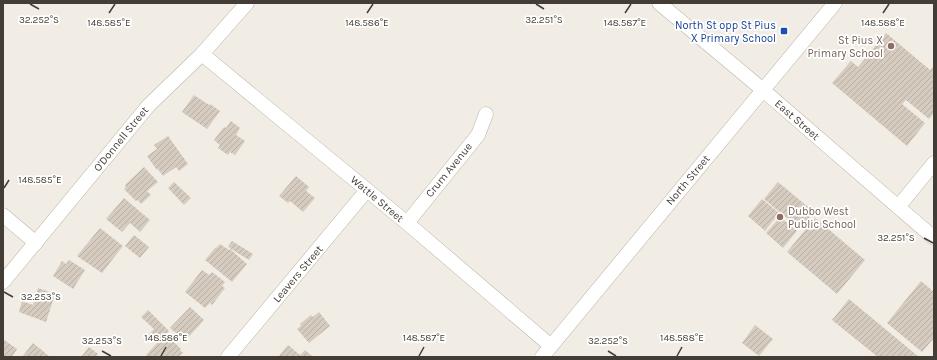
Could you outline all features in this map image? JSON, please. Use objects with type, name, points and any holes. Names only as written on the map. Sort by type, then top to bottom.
[{"type":"street","name":"O'Donnell Street","points":[[3,282],[149,105],[202,54],[247,3]]},
{"type":"street","name":"East Street","points":[[659,3],[763,90],[934,238]]},
{"type":"street","name":"North Street","points":[[542,357],[835,3]]},
{"type":"street","name":"Wattle Street","points":[[202,54],[407,223],[551,346]]},
{"type":"street","name":"Crum Avenue","points":[[407,223],[478,135],[486,114]]},
{"type":"street","points":[[898,207],[934,163]]},
{"type":"street","name":"Leavers Street","points":[[228,357],[367,190]]},
{"type":"street","points":[[3,216],[36,243]]},
{"type":"building","points":[[886,33],[930,70],[934,66],[934,113],[929,119],[906,100],[902,104],[925,123],[907,146],[832,83],[851,61],[858,67]]},
{"type":"building","points":[[194,95],[220,111],[207,129],[182,112]]},
{"type":"building","points":[[231,121],[240,128],[236,135],[245,141],[235,155],[230,152],[228,155],[218,148],[220,145],[214,140],[224,127],[226,128]]},
{"type":"building","points":[[168,136],[188,164],[179,171],[176,167],[163,176],[147,156],[157,149],[154,145]]},
{"type":"building","points":[[144,167],[158,182],[147,191],[151,195],[141,204],[124,189],[126,187],[125,185]]},
{"type":"building","points":[[296,176],[309,187],[306,191],[315,198],[303,212],[290,201],[288,203],[279,196]]},
{"type":"building","points":[[174,182],[191,198],[184,205],[168,188]]},
{"type":"building","points":[[778,182],[814,212],[800,229],[764,199]]},
{"type":"building","points":[[124,198],[150,220],[140,232],[130,223],[122,232],[106,219]]},
{"type":"building","points":[[762,199],[779,213],[765,231],[748,216]]},
{"type":"building","points":[[780,217],[797,231],[783,248],[766,233]]},
{"type":"building","points":[[815,218],[865,260],[837,294],[787,252]]},
{"type":"building","points":[[100,228],[123,246],[102,273],[77,256]]},
{"type":"building","points":[[134,235],[149,247],[140,258],[125,246]]},
{"type":"building","points":[[232,241],[253,254],[249,260],[228,247]]},
{"type":"building","points":[[220,244],[229,250],[230,249],[247,264],[232,282],[205,260]]},
{"type":"building","points":[[69,260],[85,270],[73,289],[53,276],[62,261],[66,264]]},
{"type":"building","points":[[202,270],[209,275],[212,272],[225,282],[222,286],[225,288],[212,305],[210,303],[205,308],[185,292]]},
{"type":"building","points":[[921,281],[934,292],[934,338],[922,352],[887,323]]},
{"type":"building","points":[[38,288],[55,294],[46,322],[19,312],[22,301],[33,305]]},
{"type":"building","points":[[849,299],[919,357],[878,357],[832,320]]},
{"type":"building","points":[[190,307],[204,320],[185,341],[170,328]]},
{"type":"building","points":[[148,310],[169,331],[166,334],[181,349],[180,350],[183,353],[178,357],[148,357],[146,355],[157,343],[148,335],[154,329],[141,317]]},
{"type":"building","points":[[319,312],[330,326],[309,343],[297,329],[301,326],[300,324],[311,315],[313,317]]},
{"type":"building","points":[[755,325],[773,339],[759,356],[742,343]]},
{"type":"building","points":[[3,339],[17,349],[12,357],[3,357]]},
{"type":"building","points":[[33,343],[50,357],[22,357]]},
{"type":"building","points":[[288,345],[300,355],[305,350],[313,357],[278,357]]},
{"type":"building","points":[[89,347],[98,354],[96,357],[81,357]]},
{"type":"place","name":"North St opp St Pius X Primary School","points":[[784,31]]},
{"type":"place","name":"St Pius X Primary School","points":[[891,46]]},
{"type":"place","name":"Dubbo West Public School","points":[[780,217]]}]
